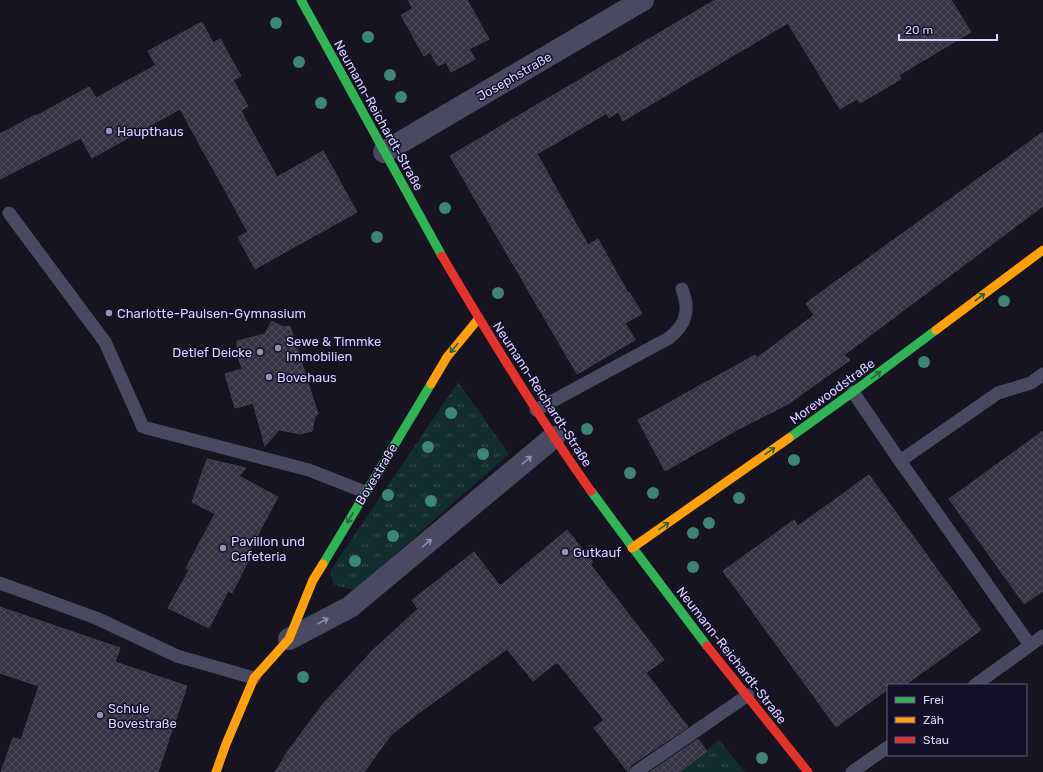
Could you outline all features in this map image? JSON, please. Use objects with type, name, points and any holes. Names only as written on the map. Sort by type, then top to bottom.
[{"type":"street","name":"Neumann-Reichardt-Straße","points":[[301,0],[384,152],[479,318],[536,410],[632,548],[808,772]]},
{"type":"street","name":"Josephstraße","points":[[384,152],[643,0]]},
{"type":"street","name":"Morewoodstraße","points":[[632,548],[853,392],[1043,250]]},
{"type":"street","name":"Bovestraße","points":[[216,772],[226,744],[254,678],[289,639],[313,580],[365,492],[447,357],[479,318]]},
{"type":"street","name":"Bovestraße","points":[[289,639],[350,607],[554,437]]},
{"type":"lane","points":[[9,213],[105,342],[142,427],[309,470],[365,492]]},
{"type":"lane","points":[[536,410],[676,333],[686,316],[687,305],[682,289]]},
{"type":"lane","points":[[900,461],[998,393],[1031,383],[1043,374]]},
{"type":"lane","points":[[853,392],[1030,645]]},
{"type":"lane","points":[[0,583],[96,618],[177,656],[254,678]]},
{"type":"lane","points":[[976,684],[1043,636]]},
{"type":"lane","points":[[636,772],[748,695]]},
{"type":"lane","points":[[852,772],[887,748]]},
{"type":"green space","points":[[458,382],[509,454],[355,590],[334,585],[330,571]]},
{"type":"green space","points":[[719,740],[745,772],[680,772]]},
{"type":"building","points":[[408,0],[467,0],[489,39],[469,49],[475,59],[451,72],[446,62],[438,66],[430,52],[424,56],[401,15],[413,9]]},
{"type":"building","points":[[715,0],[951,0],[971,32],[899,75],[901,79],[860,103],[857,99],[840,109],[788,23],[623,121],[618,112],[609,118],[607,113],[537,154],[588,245],[598,239],[628,293],[629,292],[642,314],[625,323],[635,340],[577,374],[450,156]]},
{"type":"building","name":"Haupthaus","points":[[202,22],[213,43],[220,39],[241,76],[233,80],[248,106],[241,111],[277,177],[323,151],[357,212],[255,269],[238,237],[248,232],[180,109],[92,158],[81,138],[0,179],[0,134],[89,87],[96,98],[156,65],[148,51]]},
{"type":"building","points":[[1043,132],[1043,206],[844,355],[850,360],[788,404],[735,431],[665,471],[638,420],[755,355],[757,358],[814,315],[806,303]]},
{"type":"building","name":"Bovehaus","points":[[272,321],[283,327],[290,326],[318,414],[315,416],[312,431],[301,434],[279,430],[265,446],[253,403],[235,408],[225,374],[242,369],[237,353],[237,341],[265,334]]},
{"type":"building","points":[[1043,431],[1043,591],[1024,604],[949,499]]},
{"type":"building","name":"Pavillon und Cafeteria","points":[[207,459],[246,468],[239,476],[278,497],[245,559],[248,561],[232,593],[228,591],[209,628],[168,608],[189,570],[186,568],[215,514],[192,502]]},
{"type":"building","points":[[869,475],[981,630],[906,684],[887,684],[887,690],[836,727],[723,571],[794,520],[798,526]]},
{"type":"building","points":[[567,530],[593,562],[590,564],[664,660],[646,673],[688,727],[631,765],[628,772],[594,728],[604,720],[557,662],[533,681],[507,649],[420,712],[391,735],[364,772],[275,772],[288,751],[323,704],[373,650],[418,609],[412,600],[474,552],[500,586]]},
{"type":"building","name":"Schule Bovestraße","points":[[0,607],[120,648],[115,662],[187,686],[158,772],[1,772],[13,738],[21,740],[39,686],[0,673]]},
{"type":"building","points":[[698,739],[707,751],[680,772],[650,772]]},
{"type":"traffic: fast","points":[[301,0],[442,256]]},
{"type":"traffic: fast","points":[[789,438],[936,330]]},
{"type":"traffic: fast","points":[[323,564],[431,384]]},
{"type":"traffic: fast","points":[[591,491],[707,646]]},
{"type":"traffic: slow","points":[[936,330],[1043,250]]},
{"type":"traffic: slow","points":[[431,384],[447,357],[479,318]]},
{"type":"traffic: slow","points":[[632,548],[789,438]]},
{"type":"traffic: slow","points":[[216,772],[226,744],[254,678],[289,639],[313,580],[323,564]]},
{"type":"traffic: jam","points":[[442,256],[514,375],[591,491]]},
{"type":"traffic: jam","points":[[707,646],[808,772]]},
{"type":"place","name":"Haupthaus","points":[[109,131]]},
{"type":"place","name":"Charlotte-Paulsen-Gymnasium","points":[[109,313]]},
{"type":"place","name":"Sewe & Timmke Immobilien","points":[[278,348]]},
{"type":"place","name":"Detlef Deicke","points":[[260,352]]},
{"type":"place","name":"Bovehaus","points":[[269,377]]},
{"type":"place","name":"Pavillon und Cafeteria","points":[[223,548]]},
{"type":"place","name":"Gutkauf","points":[[565,552]]},
{"type":"place","name":"Schule Bovestraße","points":[[100,715]]}]
